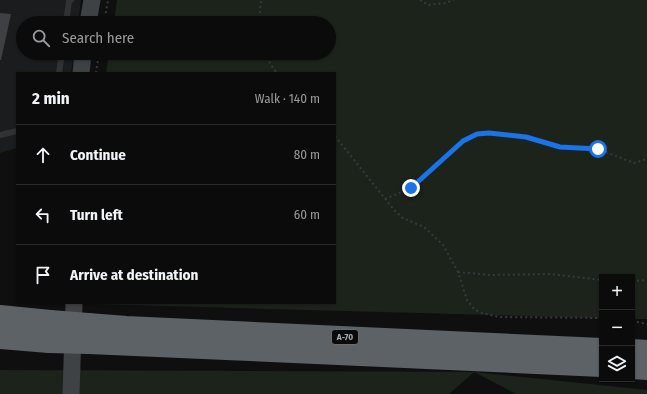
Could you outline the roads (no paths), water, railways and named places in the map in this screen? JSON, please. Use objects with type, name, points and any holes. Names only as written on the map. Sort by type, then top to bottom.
[{"type":"highway","name":"A-70","points":[[0,316],[50,332]]},
{"type":"highway","name":"A-70","points":[[89,334],[134,327],[599,349]]},
{"type":"highway","name":"A-70","points":[[0,338],[50,332],[89,334],[226,349],[599,366]]},
{"type":"highway","points":[[635,350],[647,351]]},
{"type":"highway","points":[[635,368],[647,369]]},
{"type":"main road","points":[[89,16],[92,0]]},
{"type":"main road","points":[[81,72],[82,60]]},
{"type":"main road","points":[[71,394],[74,304]]},
{"type":"lane","points":[[67,16],[69,1],[71,0]]},
{"type":"lane","points":[[59,72],[61,60]]},
{"type":"lane","points":[[0,135],[16,131]]}]
